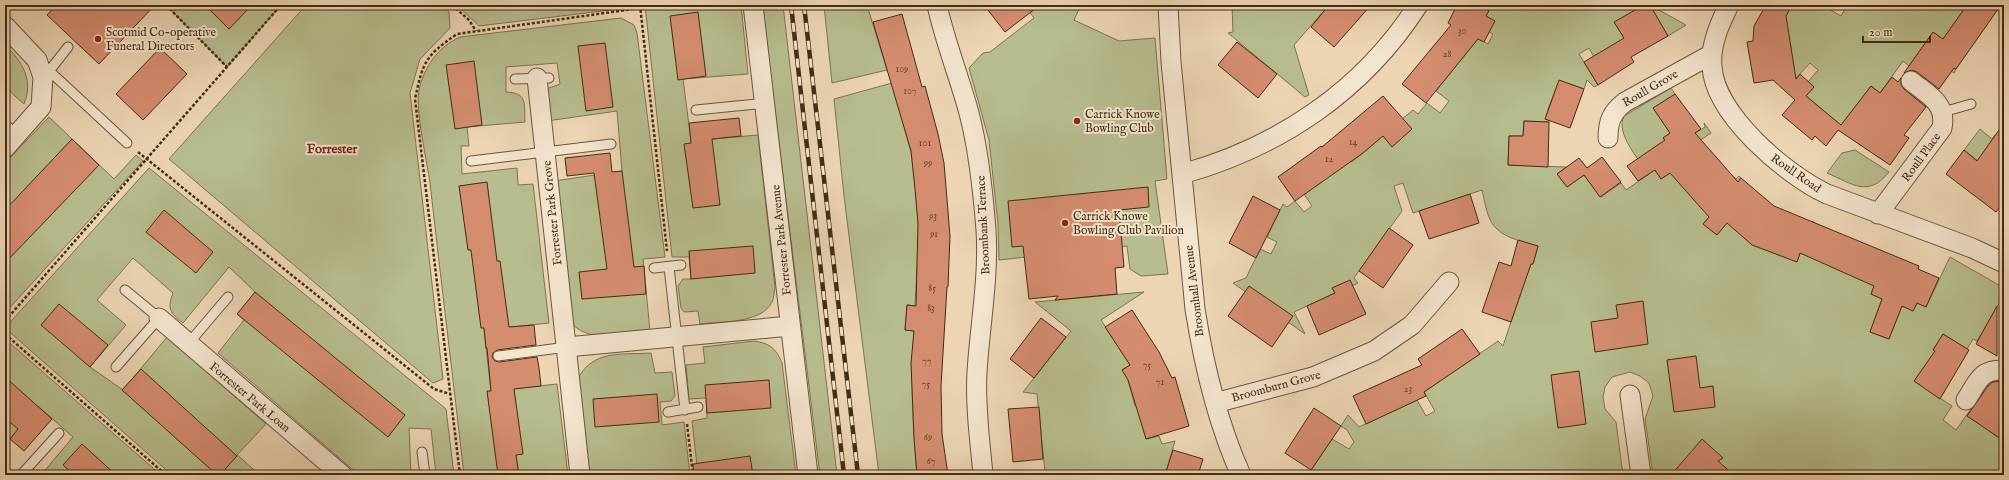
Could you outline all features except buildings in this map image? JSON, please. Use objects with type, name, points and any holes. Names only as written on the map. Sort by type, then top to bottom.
[{"type":"street","name":"Forrester Park Avenue","points":[[753,5],[766,103],[808,475]]},
{"type":"street","name":"Broombank Terrace","points":[[937,5],[944,37],[969,114],[979,164],[984,211],[987,262],[977,373],[977,405],[983,475]]},
{"type":"street","name":"Broomhall Avenue","points":[[1168,5],[1195,309],[1200,339],[1215,403],[1241,475]]},
{"type":"street","points":[[1182,174],[1244,153],[1280,135],[1309,117],[1343,92],[1368,68],[1393,40],[1418,5]]},
{"type":"street","name":"Roull Road","points":[[1729,5],[1718,29],[1712,54],[1713,75],[1719,94],[1734,116],[1765,151],[1789,171],[1815,188],[1878,214],[1972,248],[2004,263]]},
{"type":"street","points":[[5,26],[43,69],[41,107],[9,136]]},
{"type":"street","name":"Roull Grove","points":[[1608,138],[1608,127],[1611,116],[1616,109],[1625,102],[1712,54]]},
{"type":"street","name":"Forrester Park Grove","points":[[543,78],[546,151],[580,475]]},
{"type":"street","points":[[1911,82],[1934,100],[1943,112]]},
{"type":"street","name":"Roull Place","points":[[1878,214],[1938,136],[1942,128],[1943,112]]},
{"type":"street","name":"Broomburn Grove","points":[[1215,403],[1312,377],[1374,351],[1412,325],[1449,282]]},
{"type":"street","name":"Forrester Park Loan","points":[[158,318],[342,475]]},
{"type":"street","points":[[567,347],[790,326]]},
{"type":"street","points":[[1966,400],[1982,374],[1990,371],[2004,370]]},
{"type":"street","points":[[1630,395],[1640,475]]},
{"type":"lane","points":[[68,47],[43,69],[127,143]]},
{"type":"lane","points":[[515,79],[543,78]]},
{"type":"lane","points":[[696,110],[766,103]]},
{"type":"lane","points":[[1943,112],[1971,104]]},
{"type":"lane","points":[[471,160],[611,144]]},
{"type":"lane","points":[[654,268],[681,265]]},
{"type":"lane","points":[[669,267],[685,410]]},
{"type":"lane","points":[[116,367],[158,318],[125,290]]},
{"type":"lane","points":[[188,344],[228,297]]},
{"type":"lane","points":[[498,356],[567,347]]},
{"type":"lane","points":[[668,412],[698,407]]},
{"type":"lane","points":[[21,475],[59,433]]},
{"type":"lane","points":[[422,452],[425,475]]},
{"type":"path","points":[[166,5],[227,67]]},
{"type":"path","points":[[5,321],[281,5]]},
{"type":"path","points":[[452,5],[469,20],[476,30]]},
{"type":"path","points":[[460,475],[415,99],[421,69],[436,49],[457,34],[476,30],[640,7],[669,267]]},
{"type":"path","points":[[127,143],[434,389],[450,394]]},
{"type":"path","points":[[5,334],[166,475]]},
{"type":"path","points":[[685,410],[693,475]]},
{"type":"green space","points":[[166,5],[281,5],[227,67]]},
{"type":"green space","points":[[306,5],[443,5],[449,12],[450,28],[420,59],[410,93],[443,379],[433,383],[169,159]]},
{"type":"green space","points":[[457,5],[635,5],[635,7],[479,26]]},
{"type":"green space","points":[[645,5],[741,5],[748,74],[683,79],[691,141],[758,135],[775,287],[773,300],[767,309],[750,318],[729,322],[700,324],[698,311],[684,312],[681,308],[678,286],[683,279],[691,279],[689,257],[672,257]]},
{"type":"green space","points":[[762,5],[783,5],[837,475],[820,475]]},
{"type":"green space","points":[[824,5],[867,5],[887,70],[832,83]]},
{"type":"green space","points":[[1024,5],[1081,5],[1074,20],[1119,41],[1155,38],[1167,179],[1155,181],[1168,274],[1141,276],[1130,269],[1127,246],[999,260],[998,224],[989,140],[969,68],[983,53],[990,52],[1034,18]]},
{"type":"green space","points":[[1232,5],[1329,5],[1294,45],[1309,95],[1305,97],[1228,33],[1233,32]]},
{"type":"green space","points":[[1492,5],[1650,5],[1686,25],[1668,36],[1615,23],[1633,54],[1594,57],[1589,48],[1579,54],[1598,85],[1594,87],[1587,80],[1584,89],[1559,81],[1548,109],[1549,122],[1524,121],[1523,136],[1509,136],[1508,165],[1566,167],[1557,174],[1567,187],[1584,175],[1601,197],[1621,183],[1626,190],[1649,174],[1634,154],[1625,138],[1622,123],[1624,116],[1671,88],[1675,94],[1654,109],[1670,133],[1663,138],[1670,149],[1705,127],[1704,123],[1711,133],[1655,170],[1661,179],[1687,162],[1716,189],[1732,175],[1736,179],[1739,176],[1741,178],[1703,224],[1717,235],[1734,214],[1742,220],[1734,229],[1748,241],[1797,262],[1812,221],[1814,222],[1875,284],[1871,294],[1882,299],[1870,332],[1889,339],[1902,306],[1913,311],[1917,303],[1926,307],[1950,257],[2004,288],[2004,295],[1977,341],[1973,339],[1967,349],[1943,334],[1933,350],[1936,352],[1914,381],[1952,406],[1943,420],[1956,430],[1973,406],[1993,419],[1987,429],[1997,437],[2004,435],[2000,440],[2004,443],[2004,475],[1734,475],[1730,472],[1727,475],[1653,475],[1645,419],[1653,396],[1649,383],[1640,376],[1630,372],[1612,377],[1605,387],[1603,397],[1605,409],[1616,422],[1623,475],[1308,475],[1332,439],[1349,449],[1354,442],[1347,430],[1341,426],[1348,415],[1359,427],[1417,400],[1426,416],[1435,411],[1424,392],[1498,341],[1503,346],[1530,264],[1533,264],[1538,246],[1511,238],[1494,226],[1485,206],[1482,190],[1413,213],[1403,183],[1394,186],[1402,211],[1354,278],[1358,283],[1343,290],[1341,284],[1332,288],[1335,293],[1294,312],[1305,334],[1233,283],[1246,278],[1260,249],[1271,254],[1277,242],[1267,237],[1283,204],[1287,207],[1295,201],[1304,212],[1312,206],[1304,194],[1351,160],[1352,162],[1383,136],[1392,146],[1411,130],[1402,119],[1413,110],[1418,114],[1427,103],[1440,113],[1449,101],[1436,91],[1468,51],[1475,37],[1488,44],[1493,34],[1489,32],[1486,16]]},
{"type":"green space","points":[[1792,5],[1822,5],[1841,16],[1846,7],[1843,5],[1967,5],[1943,39],[1924,46],[1956,69],[1954,73],[1921,49],[1909,66],[1903,61],[1880,93],[1871,86],[1841,126],[1806,96],[1814,87],[1808,82],[1818,70],[1810,63],[1785,90],[1791,47],[1784,18]]},
{"type":"green space","points":[[621,18],[634,25],[637,33],[665,257],[643,259],[650,331],[599,336],[580,330],[572,324],[554,181],[622,171],[617,111],[547,121],[545,93],[549,88],[560,84],[557,63],[506,67],[506,92],[518,94],[523,100],[525,122],[467,127],[469,146],[461,146],[462,174],[517,168],[518,185],[533,184],[549,323],[484,330],[491,391],[557,384],[568,475],[464,475],[430,183],[420,122],[418,99],[424,73],[433,59],[445,46],[460,37]]},
{"type":"green space","points":[[5,45],[17,58],[25,72],[28,87],[24,104],[5,87]]},
{"type":"green space","points":[[892,83],[912,155],[919,225],[915,306],[907,305],[905,330],[914,331],[912,403],[917,475],[879,475],[844,196],[834,99]]},
{"type":"green space","points":[[49,117],[114,179],[136,155],[143,161],[5,313],[5,283],[9,278],[5,274],[5,163]]},
{"type":"green space","points":[[1980,129],[1992,139],[1995,135],[2004,142],[1989,170],[1964,150]]},
{"type":"green space","points":[[1855,150],[1889,172],[1874,185],[1867,187],[1853,184],[1827,173],[1842,153]]},
{"type":"green space","points":[[149,168],[446,409],[454,475],[436,475],[431,429],[409,428],[411,475],[359,475],[218,353],[244,320],[237,314],[255,292],[229,267],[183,323],[175,316],[170,307],[173,293],[133,258],[97,300],[126,325],[90,367],[123,390],[167,337],[266,424],[237,455],[260,475],[172,475],[5,328]]},
{"type":"green space","points":[[1144,292],[1101,320],[1130,365],[1122,370],[1127,376],[1135,406],[1150,402],[1139,415],[1147,439],[1159,436],[1162,444],[1175,441],[1165,475],[1034,475],[1045,472],[1037,394],[1023,392],[1071,331],[1035,302]]},
{"type":"green space","points":[[5,339],[161,475],[41,475],[73,437],[38,406],[5,445]]},
{"type":"green space","points":[[754,341],[764,343],[771,347],[782,363],[796,475],[698,475],[692,421],[707,418],[706,398],[689,399],[686,365],[705,363],[703,347]]},
{"type":"green space","points":[[651,353],[655,373],[672,372],[675,396],[671,401],[660,402],[662,425],[684,422],[690,475],[587,475],[577,380],[591,363],[600,358],[619,354]]},
{"type":"railway","points":[[791,5],[844,475]]},
{"type":"railway","points":[[804,5],[858,475]]},
{"type":"place","name":"Scotmid Co-operative Funeral Directors","points":[[98,39]]},
{"type":"place","name":"Carrick Knowe Bowling Club","points":[[1077,121]]},
{"type":"place","name":"Carrick Knowe Bowling Club Pavilion","points":[[1065,223]]},
{"type":"district","name":"Forrester","points":[[332,148]]}]
